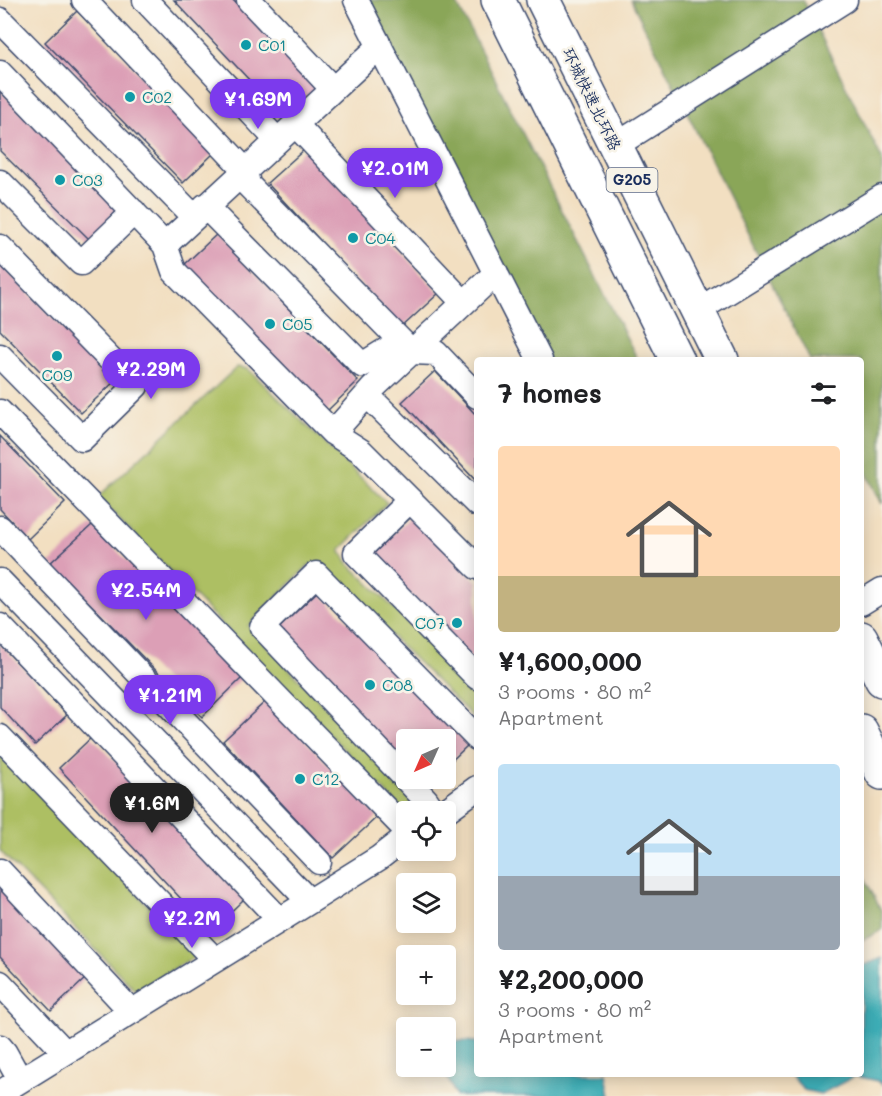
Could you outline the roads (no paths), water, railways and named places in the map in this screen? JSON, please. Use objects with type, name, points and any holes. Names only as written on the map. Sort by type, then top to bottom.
[{"type":"highway","name":"G205","points":[[498,0],[676,357]]},
{"type":"highway","name":"环城快速北环路","points":[[543,0],[720,357]]},
{"type":"highway","points":[[864,644],[882,680]]},
{"type":"highway","points":[[864,737],[882,773]]},
{"type":"street","points":[[84,0],[245,170],[248,185],[406,347]]},
{"type":"street","points":[[145,0],[278,140]]},
{"type":"street","points":[[249,0],[333,89]]},
{"type":"street","points":[[356,0],[538,357]]},
{"type":"street","points":[[615,146],[845,0]]},
{"type":"street","points":[[0,20],[362,365],[406,347],[436,352],[474,393]]},
{"type":"street","points":[[165,245],[380,46]]},
{"type":"street","points":[[0,73],[165,245],[174,271],[333,433],[361,451],[474,564]]},
{"type":"street","points":[[296,124],[464,303]]},
{"type":"street","points":[[0,182],[81,263],[134,212]]},
{"type":"street","points":[[697,311],[882,197]]},
{"type":"street","points":[[0,247],[136,386],[82,439],[0,356]]},
{"type":"street","points":[[333,433],[368,395],[406,347],[464,303],[496,273]]},
{"type":"street","points":[[368,395],[474,501]]},
{"type":"street","points":[[0,412],[396,820]]},
{"type":"street","points":[[410,500],[356,553],[474,673]]},
{"type":"street","points":[[0,528],[319,862]]},
{"type":"street","points":[[427,801],[262,627],[316,574],[474,735]]},
{"type":"street","points":[[0,581],[309,901]]},
{"type":"street","points":[[864,601],[882,590]]},
{"type":"street","points":[[40,622],[65,596]]},
{"type":"street","points":[[0,626],[280,920]]},
{"type":"street","points":[[0,737],[214,960]]},
{"type":"street","points":[[211,800],[236,776]]},
{"type":"street","points":[[456,803],[474,790]]},
{"type":"street","points":[[0,1047],[6,1053],[10,1086],[280,920],[379,858],[396,845]]},
{"type":"street","points":[[0,871],[131,1011]]},
{"type":"street","points":[[0,983],[65,1052]]},
{"type":"water","points":[[882,958],[882,1085],[878,1081],[860,1077],[864,1077],[864,965]]},
{"type":"water","points":[[456,1041],[474,1042],[474,1077],[608,1077],[611,1096],[456,1096],[447,1077],[456,1077]]},
{"type":"water","points":[[793,1077],[853,1077],[821,1094],[804,1090]]},
{"type":"place","name":"C01","points":[[246,45]]},
{"type":"place","name":"C02","points":[[130,97]]},
{"type":"place","name":"C03","points":[[60,180]]},
{"type":"place","name":"C04","points":[[353,238]]},
{"type":"place","name":"C05","points":[[270,324]]},
{"type":"place","name":"C09","points":[[57,356]]},
{"type":"place","name":"C07","points":[[457,623]]},
{"type":"place","name":"C08","points":[[370,685]]},
{"type":"place","name":"C12","points":[[300,779]]}]
